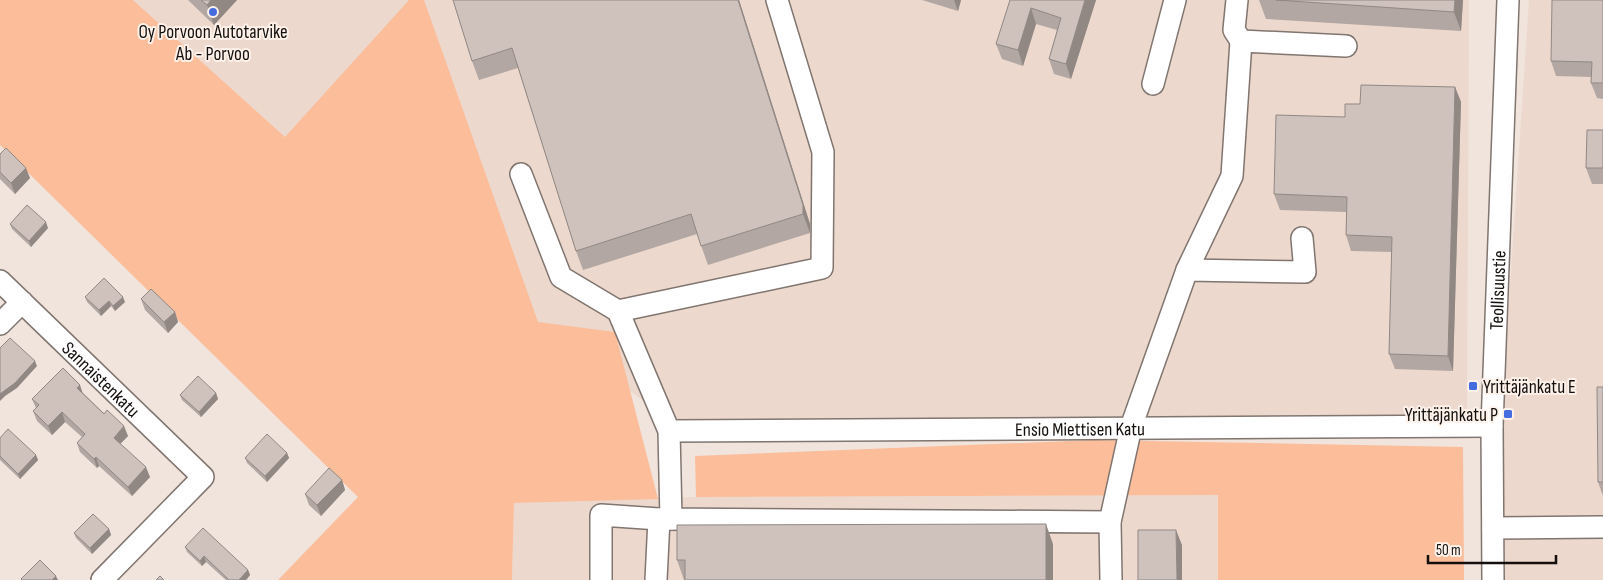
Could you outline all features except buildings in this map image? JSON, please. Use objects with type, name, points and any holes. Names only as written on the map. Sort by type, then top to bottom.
[{"type":"street","points":[[618,310],[822,268],[823,152],[777,0]]},
{"type":"street","points":[[1153,84],[1175,0]]},
{"type":"street","points":[[1111,580],[1110,522],[1130,428],[1187,270],[1232,176],[1241,41],[1234,30],[1237,0]]},
{"type":"street","name":"Teollisuustie","points":[[1493,580],[1492,426],[1508,0]]},
{"type":"street","points":[[1241,41],[1346,46]]},
{"type":"street","points":[[521,174],[561,277],[618,310],[669,431],[665,519],[656,580]]},
{"type":"street","points":[[1187,270],[1305,272],[1302,238]]},
{"type":"street","name":"Sannaistenkatu","points":[[0,281],[203,477],[102,580]]},
{"type":"street","points":[[0,324],[22,302]]},
{"type":"street","name":"Ensio Miettisen Katu","points":[[669,431],[1492,426]]},
{"type":"street","points":[[601,580],[601,515],[665,519],[1110,522]]},
{"type":"street","points":[[1493,528],[1603,527]]},
{"type":"shaded area","points":[[0,0],[133,0],[285,137],[409,0],[424,0],[538,322],[615,332],[658,499],[514,503],[512,580],[278,580],[358,497],[0,145]]},
{"type":"shaded area","points":[[133,0],[1469,0],[1467,416],[668,419],[285,137]]},
{"type":"shaded area","points":[[1529,0],[1603,0],[1603,580],[1500,580],[1500,437]]},
{"type":"shaded area","points":[[1095,440],[1463,447],[1464,580],[1218,580],[1218,495],[696,497],[695,456]]},
{"type":"shaded area","points":[[1218,495],[1218,580],[512,580],[514,503],[696,497]]},
{"type":"place","name":"Oy Porvoon Autotarvike Ab - Porvoo","points":[[213,12]]},
{"type":"place","name":"Yrittäjänkatu E","points":[[1473,386]]},
{"type":"place","name":"Yrittäjänkatu P","points":[[1508,414]]}]
